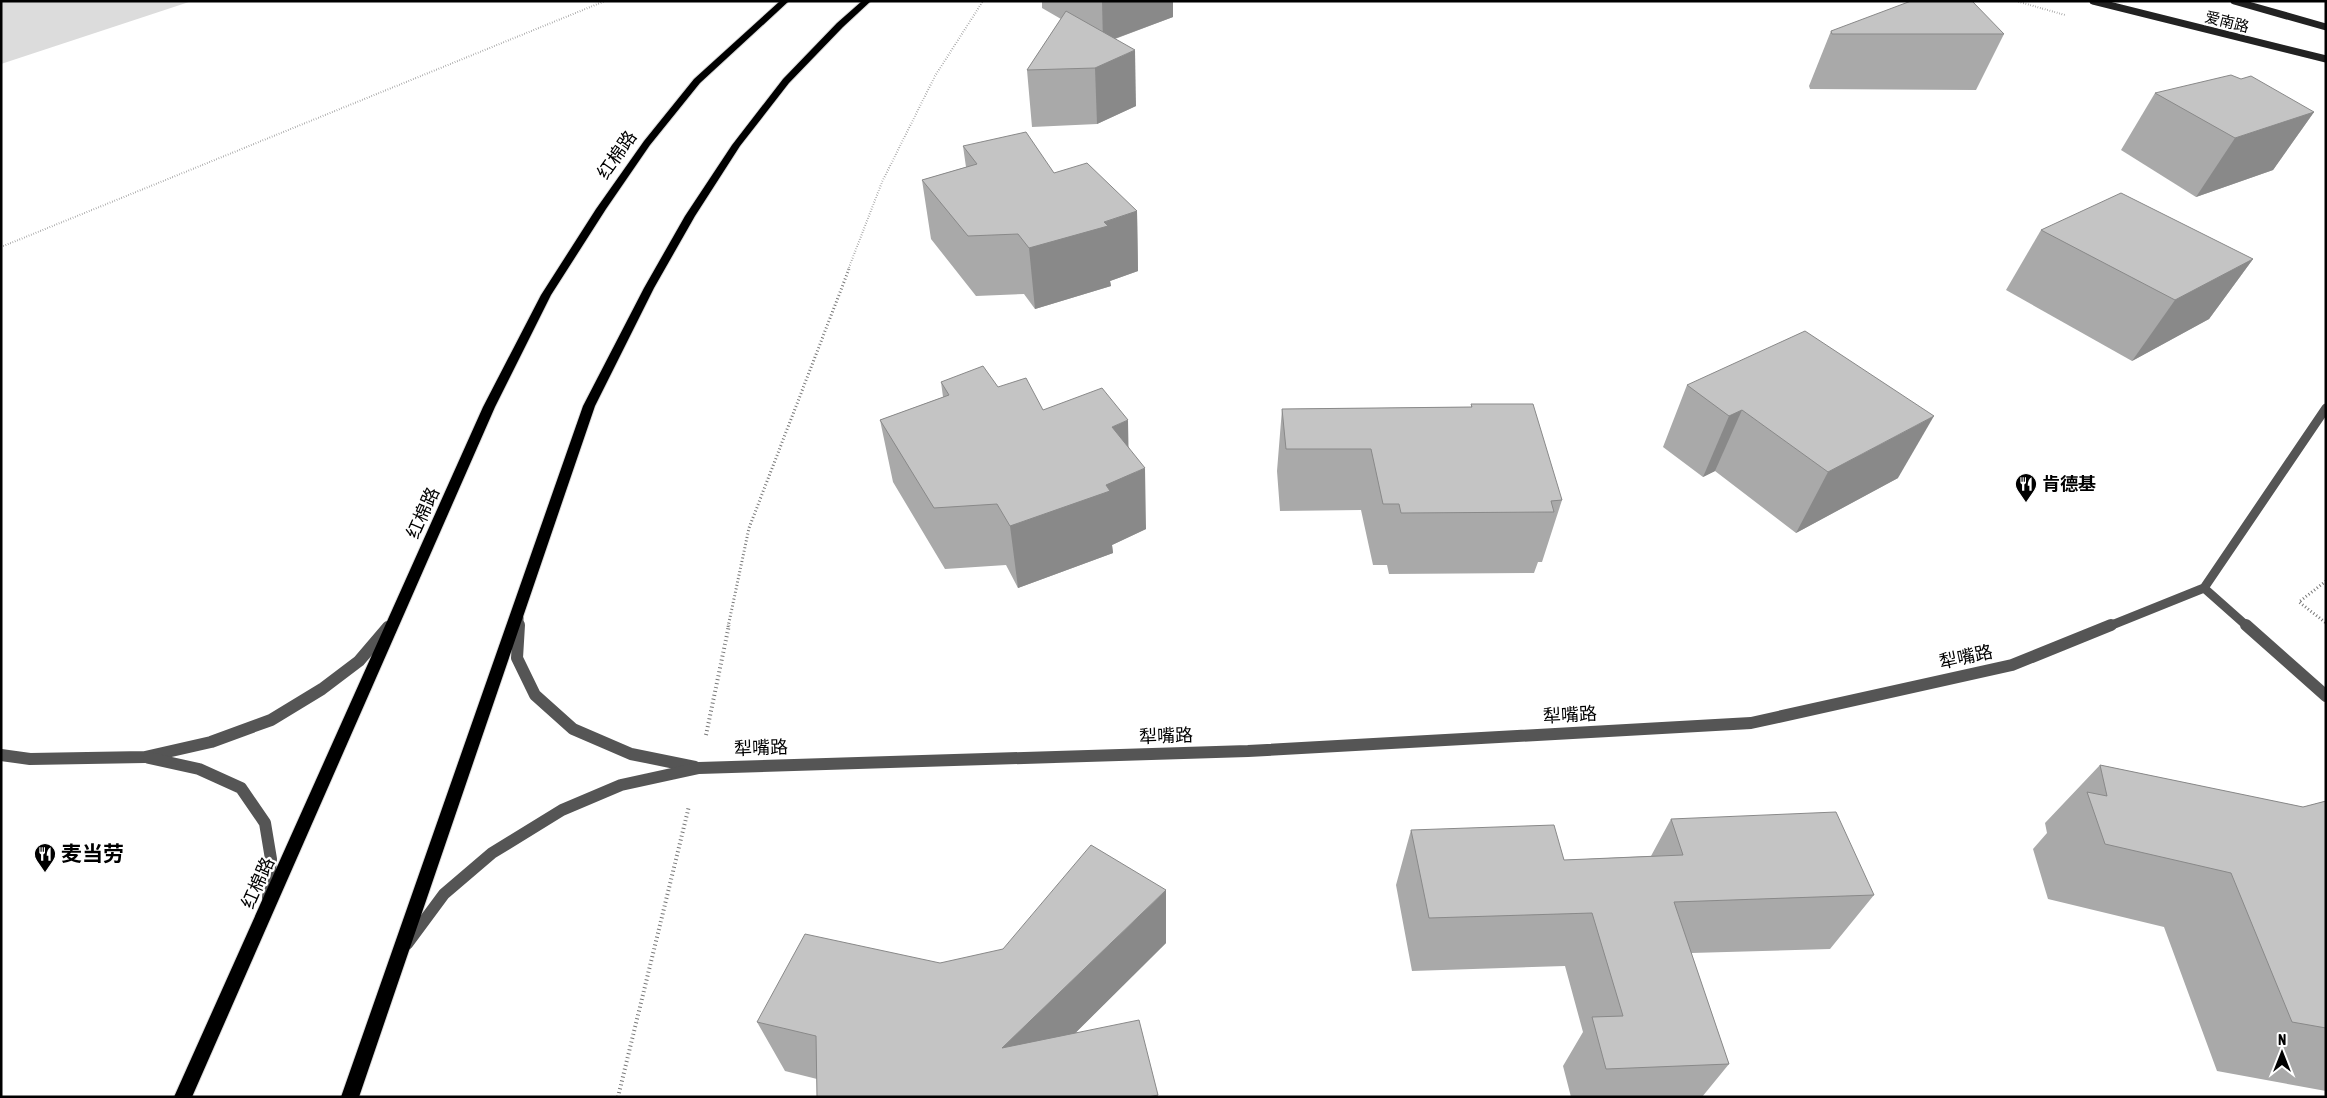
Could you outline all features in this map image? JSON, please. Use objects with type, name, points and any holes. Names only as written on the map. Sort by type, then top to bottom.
[{"type":"main road","name":"红棉路","points":[[182,1097],[488,408],[546,295],[596,217],[647,143],[697,81],[785,1]]},
{"type":"main road","points":[[350,1097],[589,406],[648,288],[690,216],[736,145],[786,81],[840,25],[867,1]]},
{"type":"main road","name":"爱南路","points":[[2093,1],[2326,59]]},
{"type":"main road","name":"爱南路","points":[[2234,1],[2326,26]]},
{"type":"street","points":[[2326,408],[2204,588],[2326,696]]},
{"type":"street","name":"犁嘴路","points":[[400,954],[444,894],[500,848],[562,810],[621,785],[699,768],[1248,751],[1751,723],[2012,665],[2204,588]]},
{"type":"street","name":"犁嘴路","points":[[519,610],[517,658],[535,695],[573,729],[631,754],[699,768]]},
{"type":"street","points":[[145,758],[211,742],[271,720],[322,689],[359,661],[394,620]]},
{"type":"street","points":[[1,755],[30,759],[145,758],[199,768],[241,788],[265,823],[271,859],[268,905]]},
{"type":"path","points":[[1,247],[605,1]]},
{"type":"path","points":[[618,1097],[699,768],[749,528],[882,182],[935,76],[984,1]]},
{"type":"path","points":[[2326,581],[2299,602],[2326,623]]},
{"type":"shaded area","points":[[1,1],[192,1],[1,64]]},
{"type":"building","points":[[1911,1],[1972,1],[2004,34],[1832,34],[1831,31]]},
{"type":"building","points":[[1066,11],[1135,50],[1095,68],[1027,70]]},
{"type":"building","points":[[2231,75],[2241,79],[2251,76],[2314,112],[2235,138],[2155,93]]},
{"type":"building","points":[[1026,132],[1054,173],[1087,163],[1137,211],[1104,222],[1108,226],[1029,248],[1018,234],[968,236],[922,180],[977,164],[963,146]]},
{"type":"building","points":[[2121,193],[2253,259],[2175,300],[2041,230]]},
{"type":"building","points":[[1805,331],[1934,416],[1828,472],[1742,410],[1729,416],[1687,385]]},
{"type":"building","points":[[983,366],[998,387],[1026,378],[1043,410],[1102,388],[1128,420],[1112,427],[1145,468],[1106,485],[1110,491],[1010,526],[997,504],[934,508],[880,420],[949,395],[941,382]]},
{"type":"building","points":[[1471,404],[1533,404],[1562,500],[1551,501],[1554,512],[1401,513],[1399,504],[1383,504],[1371,449],[1286,449],[1282,409],[1472,407]]},
{"type":"building","points":[[2100,765],[2303,807],[2326,801],[2326,1028],[2292,1022],[2231,873],[2105,844],[2087,792],[2107,796]]},
{"type":"building","points":[[1836,812],[1874,895],[1674,902],[1729,1064],[1606,1069],[1592,1017],[1623,1016],[1592,913],[1429,918],[1411,830],[1554,825],[1564,860],[1683,855],[1671,819]]},
{"type":"building","points":[[1091,845],[1166,890],[1002,1048],[1139,1020],[1158,1095],[1148,1097],[817,1097],[816,1036],[757,1022],[805,934],[940,963],[1003,949]]},
{"type":"place","name":"肯德基","points":[[2026,503]]},
{"type":"place","name":"麦当劳","points":[[45,873]]}]
